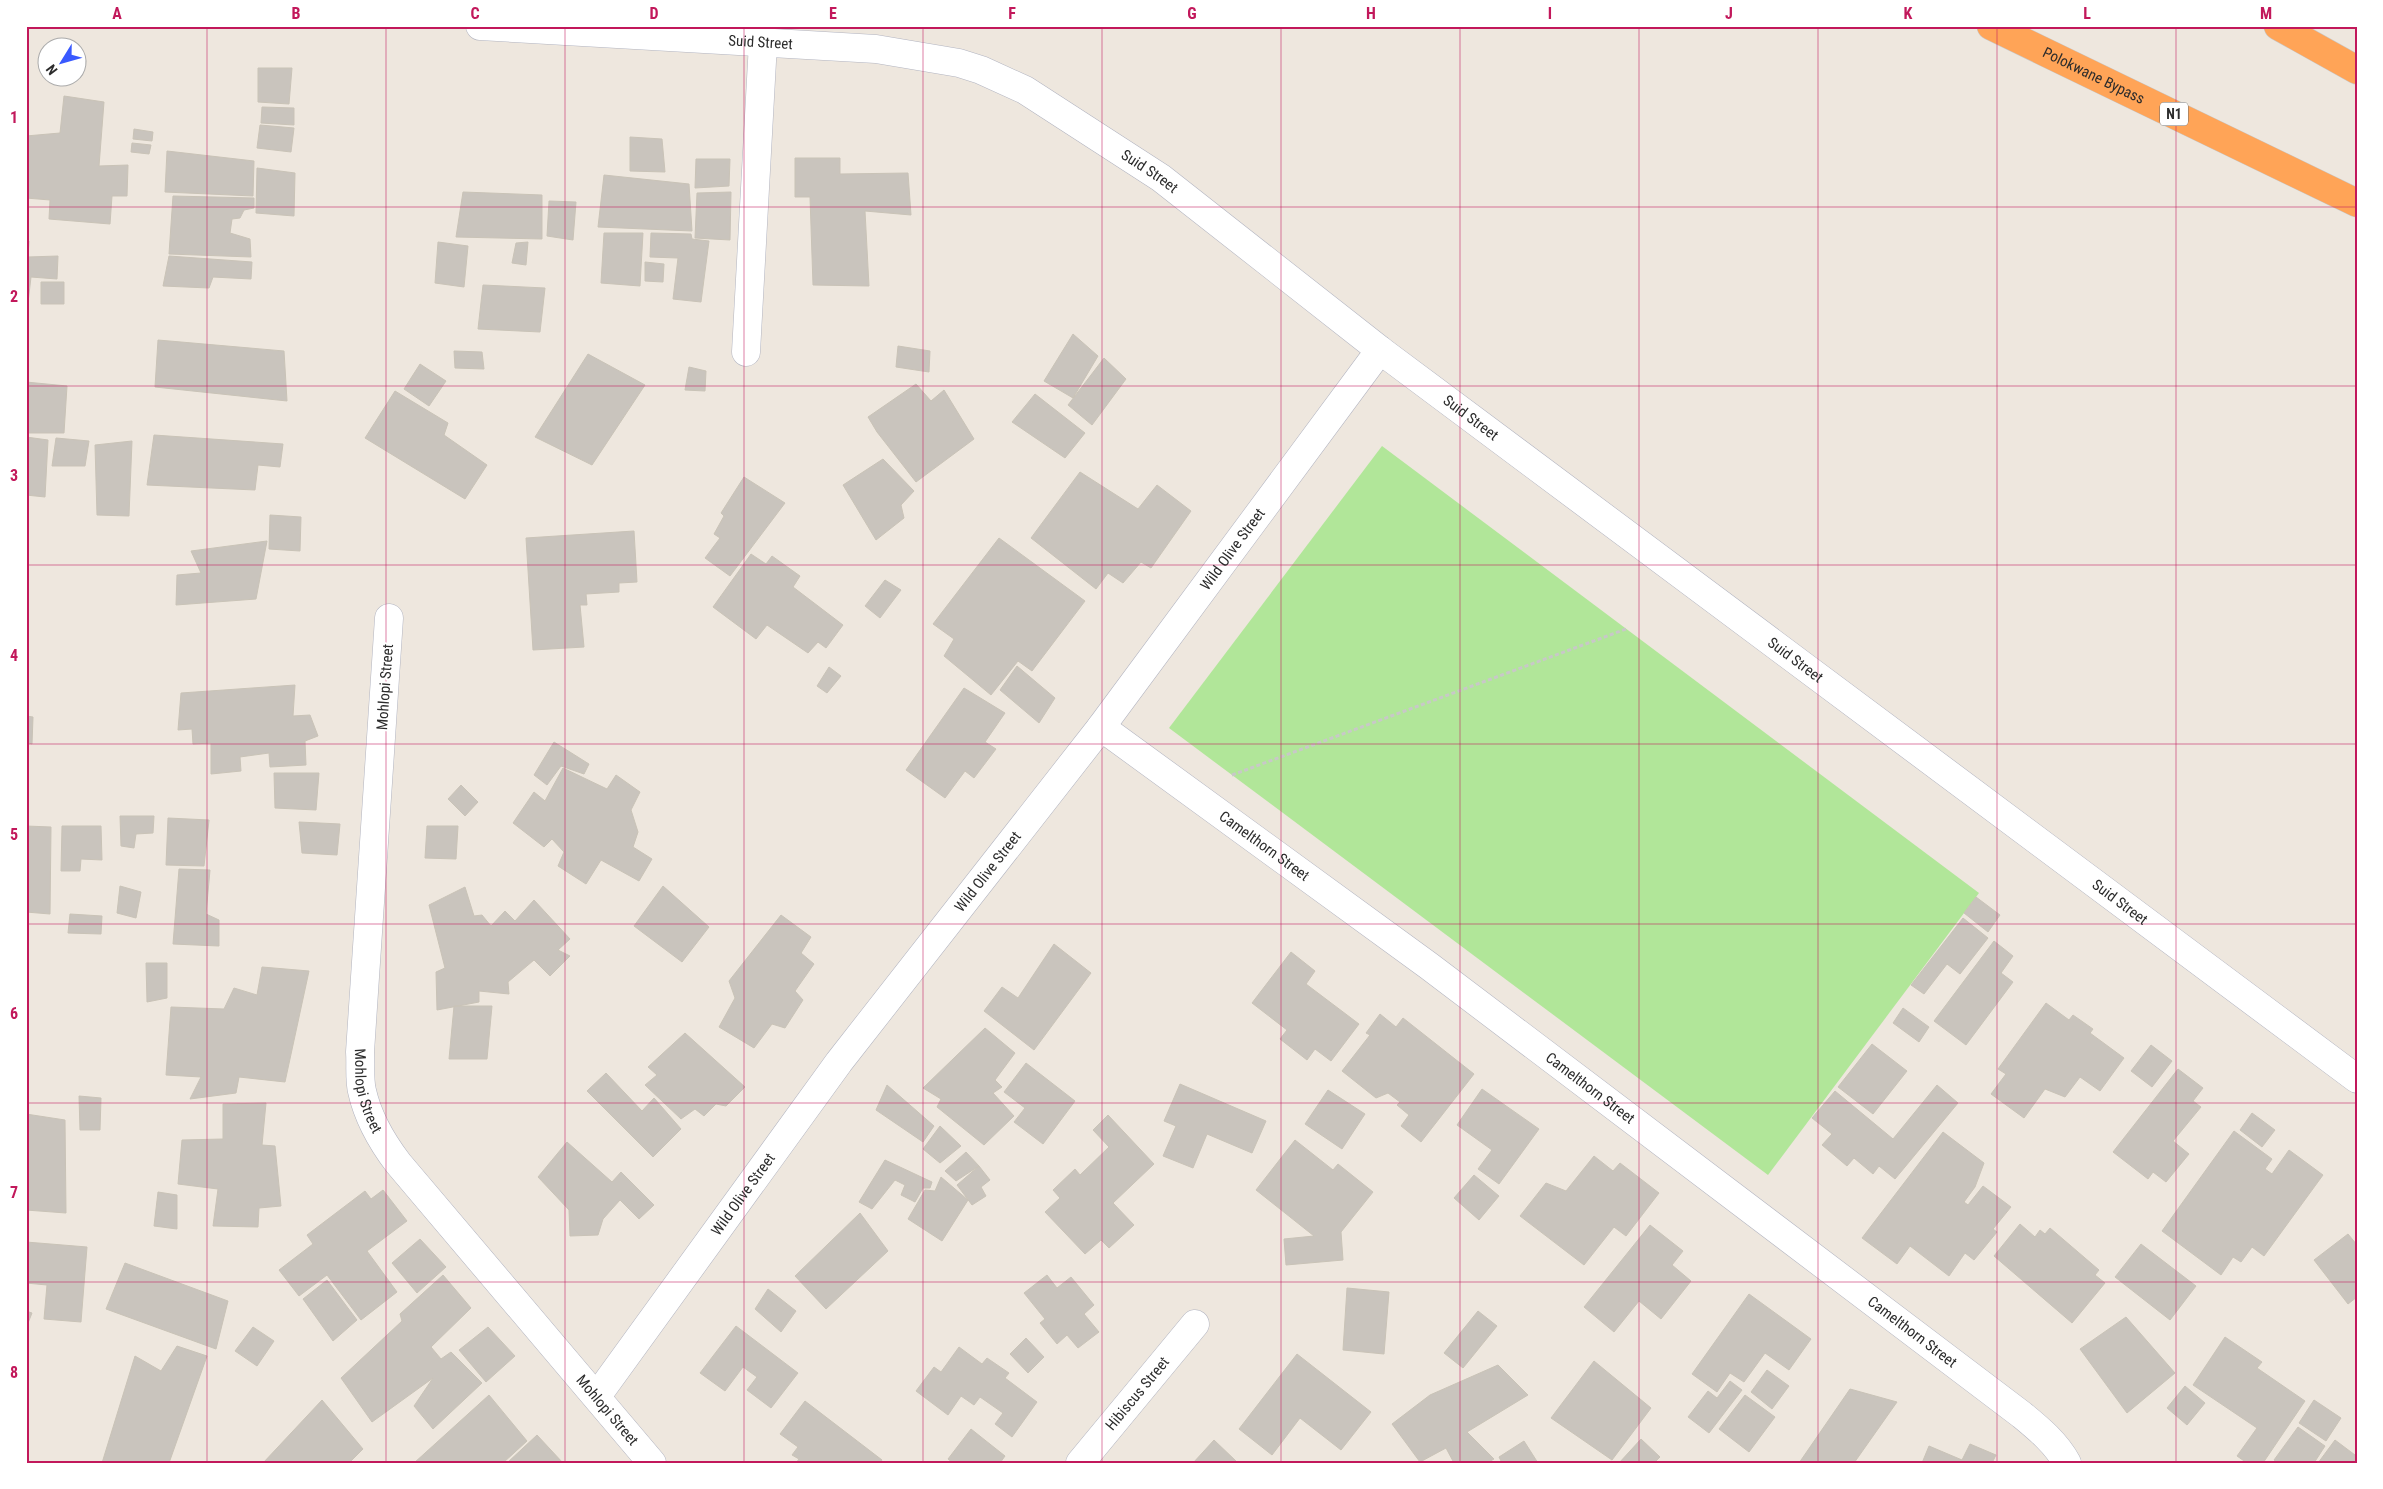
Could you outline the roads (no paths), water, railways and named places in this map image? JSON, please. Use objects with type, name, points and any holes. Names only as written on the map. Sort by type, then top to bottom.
[{"type":"highway","name":"Polokwane Bypass","points":[[1991,26],[2357,203]]},
{"type":"highway","points":[[2278,26],[2357,70]]},
{"type":"street","name":"Suid Street","points":[[480,26],[876,49],[942,59],[981,70],[1025,90],[1162,178],[1380,350],[2357,1080]]},
{"type":"street","points":[[746,352],[763,43]]},
{"type":"street","name":"Wild Olive Street","points":[[597,1396],[839,1062],[1101,727],[1380,350]]},
{"type":"street","name":"Mohlopi Street","points":[[389,618],[360,1052],[361,1090],[372,1122],[383,1144],[398,1164],[652,1463]]},
{"type":"street","name":"Camelthorn Street","points":[[1101,727],[1429,966],[2022,1415],[2043,1432],[2061,1452],[2067,1463]]},
{"type":"street","name":"Hibiscus Street","points":[[1080,1463],[1195,1324]]}]
